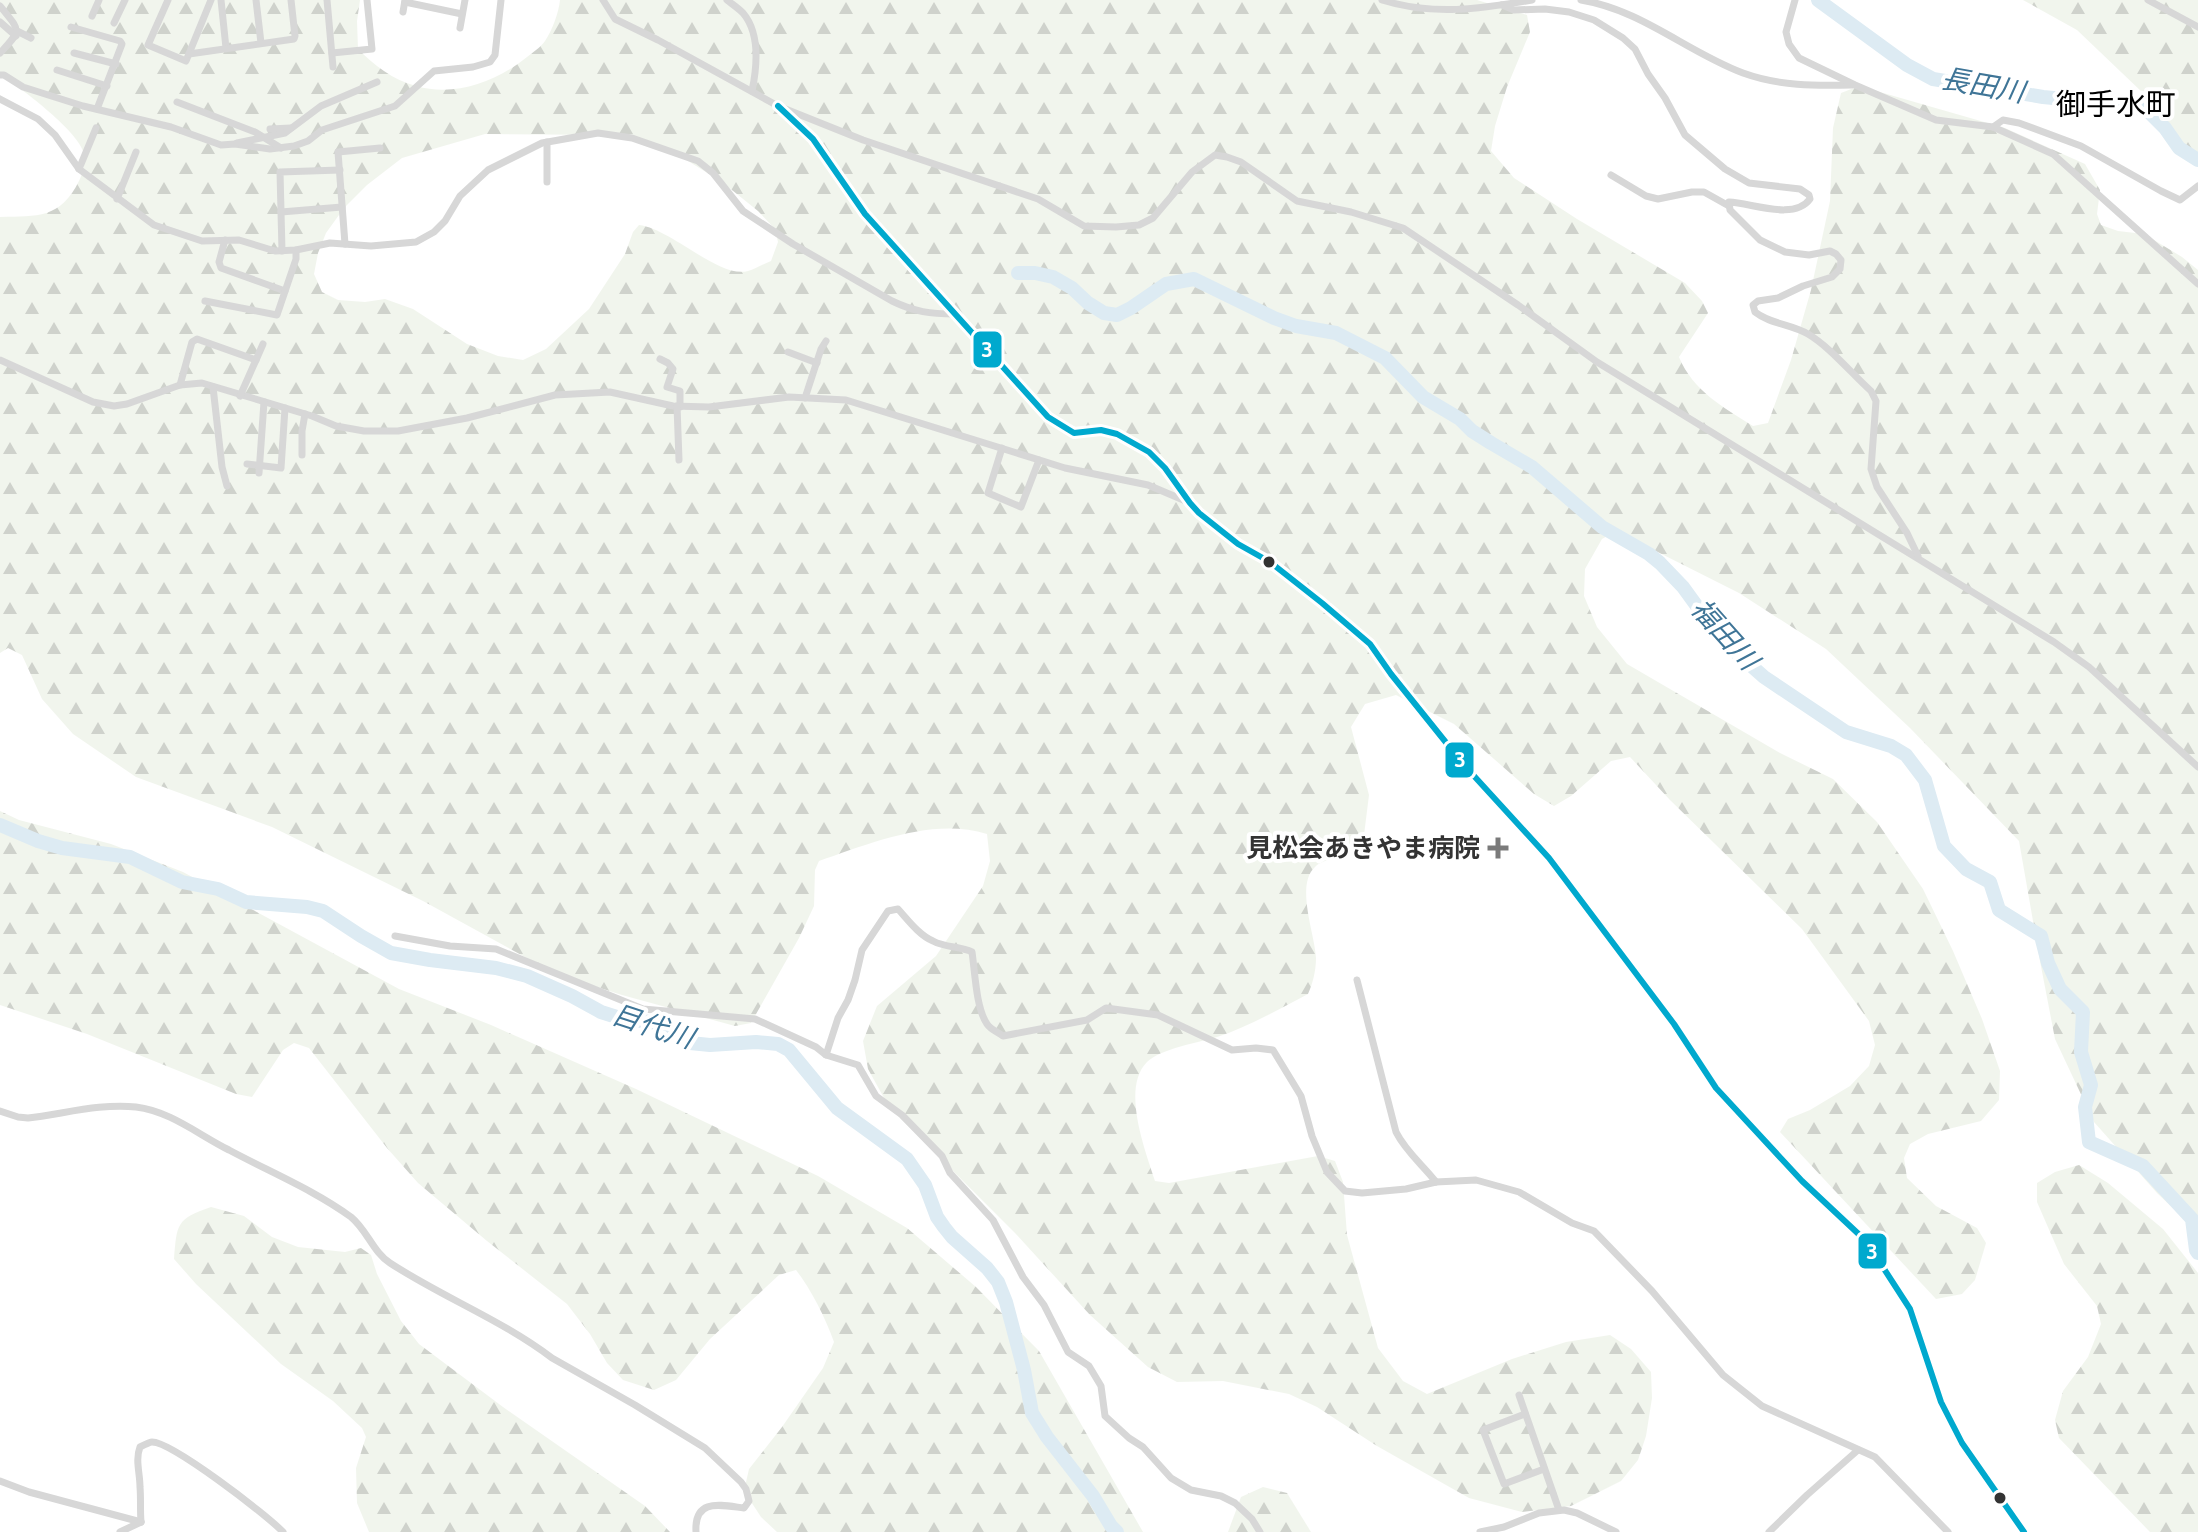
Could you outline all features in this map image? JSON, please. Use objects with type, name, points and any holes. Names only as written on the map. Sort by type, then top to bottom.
[{"type":"street","points":[[92,16],[99,0]]},
{"type":"street","points":[[114,23],[125,0]]},
{"type":"street","points":[[168,0],[148,45],[186,61],[211,0]]},
{"type":"street","points":[[221,0],[226,48]]},
{"type":"street","points":[[256,0],[261,43]]},
{"type":"street","points":[[189,54],[294,39],[291,0]]},
{"type":"street","points":[[327,0],[333,67]]},
{"type":"street","points":[[332,53],[372,49],[367,0]]},
{"type":"street","points":[[460,28],[465,0]]},
{"type":"street","points":[[235,144],[270,149],[294,146],[308,141],[322,130],[395,106],[434,71],[490,62],[495,55],[501,0]]},
{"type":"street","points":[[603,0],[615,19],[778,106],[863,140],[1038,199],[1084,226],[1139,225],[1153,218],[1192,172],[1215,155],[1241,162],[1297,201],[1351,212],[1403,228],[1597,362],[2054,642],[2089,667],[2198,767]]},
{"type":"street","points":[[727,0],[742,11],[749,23],[757,66],[752,91]]},
{"type":"street","points":[[1382,0],[1427,10],[1483,9],[1532,0]]},
{"type":"street","points":[[1581,0],[1601,3],[1643,19],[1683,44],[1744,73],[1800,86],[1855,85]]},
{"type":"street","points":[[2148,0],[2198,27]]},
{"type":"street","points":[[403,12],[405,1],[429,3],[462,14]]},
{"type":"street","points":[[1793,3],[1786,32],[1789,44],[1799,58],[1936,120],[1993,127],[2053,154],[2198,284]]},
{"type":"street","points":[[1502,5],[1514,10],[1569,12],[1594,20],[1623,38],[1635,49],[1685,135],[1725,169],[1749,183],[1800,189],[1810,199],[1806,205],[1778,211],[1744,203],[1729,202],[1729,206]]},
{"type":"street","points":[[0,6],[15,24],[16,34],[1,51]]},
{"type":"street","points":[[0,22],[16,34],[31,38]]},
{"type":"street","points":[[71,27],[122,44],[97,109]]},
{"type":"street","points":[[74,53],[116,64]]},
{"type":"street","points":[[57,70],[107,86]]},
{"type":"street","points":[[0,75],[23,87],[171,127],[221,145],[285,133],[321,106],[377,82]]},
{"type":"street","points":[[0,99],[38,119],[55,135],[79,169],[154,225],[202,241],[239,240],[259,248],[282,251],[330,243],[371,246],[416,242],[434,232],[445,221],[460,196],[488,170],[547,142],[598,133],[632,138],[698,161],[713,173],[743,211],[793,244],[906,308],[928,314],[955,314]]},
{"type":"street","points":[[177,102],[255,132],[281,148]]},
{"type":"street","points":[[778,106],[813,139],[865,214],[1048,417],[1074,433],[1101,430],[1117,434],[1149,452],[1165,468],[1190,503],[1238,544],[1270,562],[1370,644],[1464,765],[1549,858],[1674,1024],[1716,1088],[1802,1181],[1866,1241],[1910,1309],[1941,1402],[1962,1443],[2024,1532]]},
{"type":"street","points":[[1993,127],[2003,120],[2019,123],[2081,146],[2180,200],[2198,186]]},
{"type":"street","points":[[270,129],[293,127]]},
{"type":"street","points":[[79,169],[96,128]]},
{"type":"street","points":[[547,142],[547,182]]},
{"type":"street","points":[[345,244],[338,152],[380,148]]},
{"type":"street","points":[[117,199],[136,152]]},
{"type":"street","points":[[282,251],[280,172],[340,170]]},
{"type":"street","points":[[1611,175],[1646,196],[1658,199],[1704,192],[1729,206],[1760,240],[1785,252],[1809,255],[1830,251],[1841,260],[1840,269],[1832,277],[1753,305],[1755,312],[1764,320],[1791,326],[1811,335],[1871,391],[1876,401],[1871,469],[1877,487],[1907,533],[1919,558]]},
{"type":"street","points":[[281,212],[342,207]]},
{"type":"street","points":[[225,240],[219,262],[221,268],[285,291]]},
{"type":"street","points":[[205,301],[277,315],[296,250]]},
{"type":"street","points":[[180,385],[192,342],[197,339],[256,360]]},
{"type":"street","points":[[805,398],[826,341]]},
{"type":"street","points":[[240,396],[263,344]]},
{"type":"street","points":[[788,352],[817,363]]},
{"type":"street","points":[[660,359],[673,369],[667,387],[680,391],[679,460]]},
{"type":"street","points":[[0,360],[93,402],[114,406],[127,404],[180,385],[202,383],[336,426],[364,431],[398,431],[467,418],[555,395],[610,392],[679,406],[709,407],[789,397],[846,400],[1065,468],[1148,485],[1190,503]]},
{"type":"street","points":[[213,387],[227,486]]},
{"type":"street","points":[[260,469],[264,402]]},
{"type":"street","points":[[247,464],[260,469],[281,468],[285,408]]},
{"type":"street","points":[[302,455],[305,414]]},
{"type":"street","points":[[1002,448],[988,493],[1021,507],[1039,460]]},
{"type":"street","points":[[826,1055],[855,980],[862,950],[888,911],[898,909],[932,941],[972,952],[985,1021],[1003,1036],[1087,1020],[1106,1008],[1158,1015],[1232,1050],[1273,1050],[1301,1096],[1312,1136],[1327,1172],[1345,1191],[1362,1193],[1406,1189],[1436,1182],[1476,1180],[1519,1192],[1572,1223],[1594,1231],[1652,1291],[1723,1375],[1762,1406],[1875,1457],[1948,1532]]},
{"type":"street","points":[[395,936],[450,946],[496,949],[643,1009],[755,1019],[816,1047],[826,1055],[858,1065],[876,1096],[902,1115],[942,1156],[950,1173],[993,1220],[1068,1352],[1089,1366],[1101,1386],[1105,1416],[1143,1447],[1171,1478],[1191,1490],[1221,1496],[1235,1503],[1252,1519],[1260,1532]]},
{"type":"street","points":[[1357,980],[1396,1132],[1404,1147],[1436,1182]]},
{"type":"street","points":[[0,1111],[28,1118],[104,1108],[131,1106],[148,1109],[301,1187],[349,1216],[385,1260],[406,1274],[466,1305],[668,1425],[705,1448],[722,1463],[746,1489],[749,1501],[744,1508],[712,1505],[702,1509],[696,1520],[696,1532]]},
{"type":"street","points":[[1519,1395],[1559,1510]]},
{"type":"street","points":[[1525,1414],[1483,1430],[1504,1484],[1544,1469]]},
{"type":"street","points":[[141,1522],[136,1456],[140,1447],[152,1442],[166,1446],[210,1475],[253,1505],[283,1532]]},
{"type":"street","points":[[1769,1532],[1858,1450]]},
{"type":"street","points":[[0,1481],[29,1492],[141,1522]]},
{"type":"street","points":[[1480,1532],[1504,1530],[1539,1513],[1559,1510],[1577,1513],[1616,1532]]},
{"type":"street","points":[[120,1532],[141,1522]]},
{"type":"green space","points":[[0,0],[360,0],[358,49],[399,80],[445,90],[489,80],[534,52],[550,32],[560,0],[1477,0],[1527,15],[1530,32],[1507,87],[1491,151],[1514,178],[1685,283],[1702,301],[1708,313],[1679,357],[1701,389],[1753,426],[1768,423],[1791,360],[1811,290],[1830,201],[1833,128],[1841,93],[1859,86],[2005,128],[2085,164],[2100,190],[2097,214],[2101,225],[2144,234],[2198,270],[2198,1232],[2157,1193],[2094,1122],[2055,1039],[2019,841],[1910,728],[1826,649],[1739,593],[1616,531],[1602,539],[1585,569],[1584,596],[1597,627],[1627,664],[1780,753],[1833,779],[1877,822],[1923,889],[1953,951],[2000,1071],[1999,1100],[1981,1121],[1928,1134],[1910,1144],[1904,1158],[1907,1178],[1936,1206],[1977,1228],[1986,1243],[1975,1280],[1962,1294],[1936,1299],[1780,1132],[1788,1119],[1850,1086],[1869,1066],[1875,1045],[1869,1021],[1802,929],[1630,757],[1611,761],[1571,796],[1554,806],[1534,794],[1454,724],[1396,695],[1365,704],[1351,727],[1369,795],[1362,851],[1324,861],[1309,875],[1306,897],[1316,958],[1308,994],[1240,1028],[1170,1050],[1147,1062],[1139,1073],[1135,1103],[1146,1153],[1155,1181],[1169,1183],[1318,1156],[1335,1161],[1343,1182],[1347,1235],[1378,1348],[1403,1381],[1427,1394],[1512,1359],[1566,1342],[1610,1335],[1631,1349],[1651,1372],[1652,1398],[1646,1436],[1638,1460],[1621,1481],[1571,1506],[1522,1512],[1469,1498],[1377,1446],[1317,1407],[1289,1394],[1223,1381],[1177,1382],[1148,1367],[1090,1315],[1015,1233],[889,1107],[868,1069],[863,1041],[877,1006],[936,956],[983,886],[990,861],[987,834],[966,830],[924,830],[881,840],[819,861],[815,870],[814,906],[799,938],[751,1023],[735,1026],[556,974],[423,901],[272,827],[136,777],[73,734],[42,699],[22,655],[8,648],[0,653],[0,217],[37,215],[56,209],[79,181],[84,158],[78,142],[59,121],[33,98],[0,76]],"holes":[[[485,134],[616,135],[667,148],[722,182],[758,211],[775,229],[778,242],[771,261],[748,271],[723,268],[666,235],[639,225],[625,254],[589,309],[546,349],[523,360],[498,356],[467,344],[413,309],[385,299],[365,302],[338,300],[322,292],[314,274],[326,233],[344,208],[367,185],[402,158]]]},
{"type":"green space","points":[[2023,0],[2198,0],[2198,159],[2180,148],[2143,93],[2077,30]]},
{"type":"green space","points":[[0,811],[19,820],[111,844],[183,872],[399,989],[491,1025],[636,1089],[818,1176],[907,1228],[976,1287],[1039,1351],[1143,1532],[777,1532],[761,1517],[744,1491],[749,1469],[823,1368],[834,1342],[818,1304],[796,1270],[779,1275],[710,1339],[676,1380],[654,1390],[623,1380],[607,1363],[567,1304],[418,1183],[309,1048],[294,1043],[283,1050],[252,1097],[236,1094],[87,1034],[0,1005]]},
{"type":"green space","points":[[2079,1165],[2108,1183],[2163,1229],[2198,1273],[2198,1532],[2150,1532],[2059,1438],[2055,1420],[2063,1391],[2088,1357],[2101,1324],[2097,1306],[2064,1264],[2037,1202],[2037,1183],[2055,1172]]},
{"type":"green space","points":[[211,1207],[244,1216],[272,1237],[298,1247],[345,1252],[361,1248],[371,1255],[377,1274],[401,1321],[419,1344],[645,1506],[670,1532],[369,1532],[357,1503],[356,1468],[366,1437],[362,1428],[333,1401],[281,1364],[196,1284],[174,1259],[180,1224],[191,1215]]},
{"type":"green space","points":[[1263,1487],[1287,1493],[1311,1532],[1228,1532],[1241,1497]]},
{"type":"waterway","name":"長田川","points":[[1818,0],[1907,65],[1933,79],[2043,97],[2127,105],[2148,111],[2179,148],[2198,160]]},
{"type":"waterway","name":"福田川","points":[[1018,273],[1053,277],[1104,313],[1117,315],[1166,284],[1194,279],[1274,318],[1296,326],[1336,333],[1385,358],[1423,397],[1532,467],[1602,527],[1660,563],[1683,587],[1720,638],[1764,677],[1846,732],[1891,746],[1906,755],[1925,780],[1944,846],[1966,869],[1990,882],[1999,910],[2041,936],[2048,963],[2060,989],[2083,1012],[2081,1052],[2091,1085],[2085,1107],[2089,1142],[2143,1166],[2192,1219],[2198,1253]]},
{"type":"waterway","name":"目代川","points":[[0,825],[62,848],[130,857],[182,882],[218,889],[246,902],[323,911],[391,953],[496,968],[527,976],[601,1012],[623,1019],[659,1023],[690,1043],[756,1042],[778,1044],[789,1050],[837,1108],[907,1159],[925,1185],[944,1227],[998,1282],[1024,1370],[1032,1413],[1117,1532]]},
{"type":"transit line","name":"3","points":[[778,106],[813,139],[865,214],[1048,417],[1074,433],[1101,430],[1117,434],[1149,452],[1199,513],[1238,544],[1270,562],[1370,644],[1464,765],[1549,858],[1674,1024],[1716,1088],[1802,1181],[1866,1241],[1910,1309],[1941,1402],[1962,1443],[2024,1532]]},
{"type":"place","name":"見松会あきやま病院","points":[[1498,848]]},
{"type":"district","name":"御手水町","points":[[2116,105]]}]
